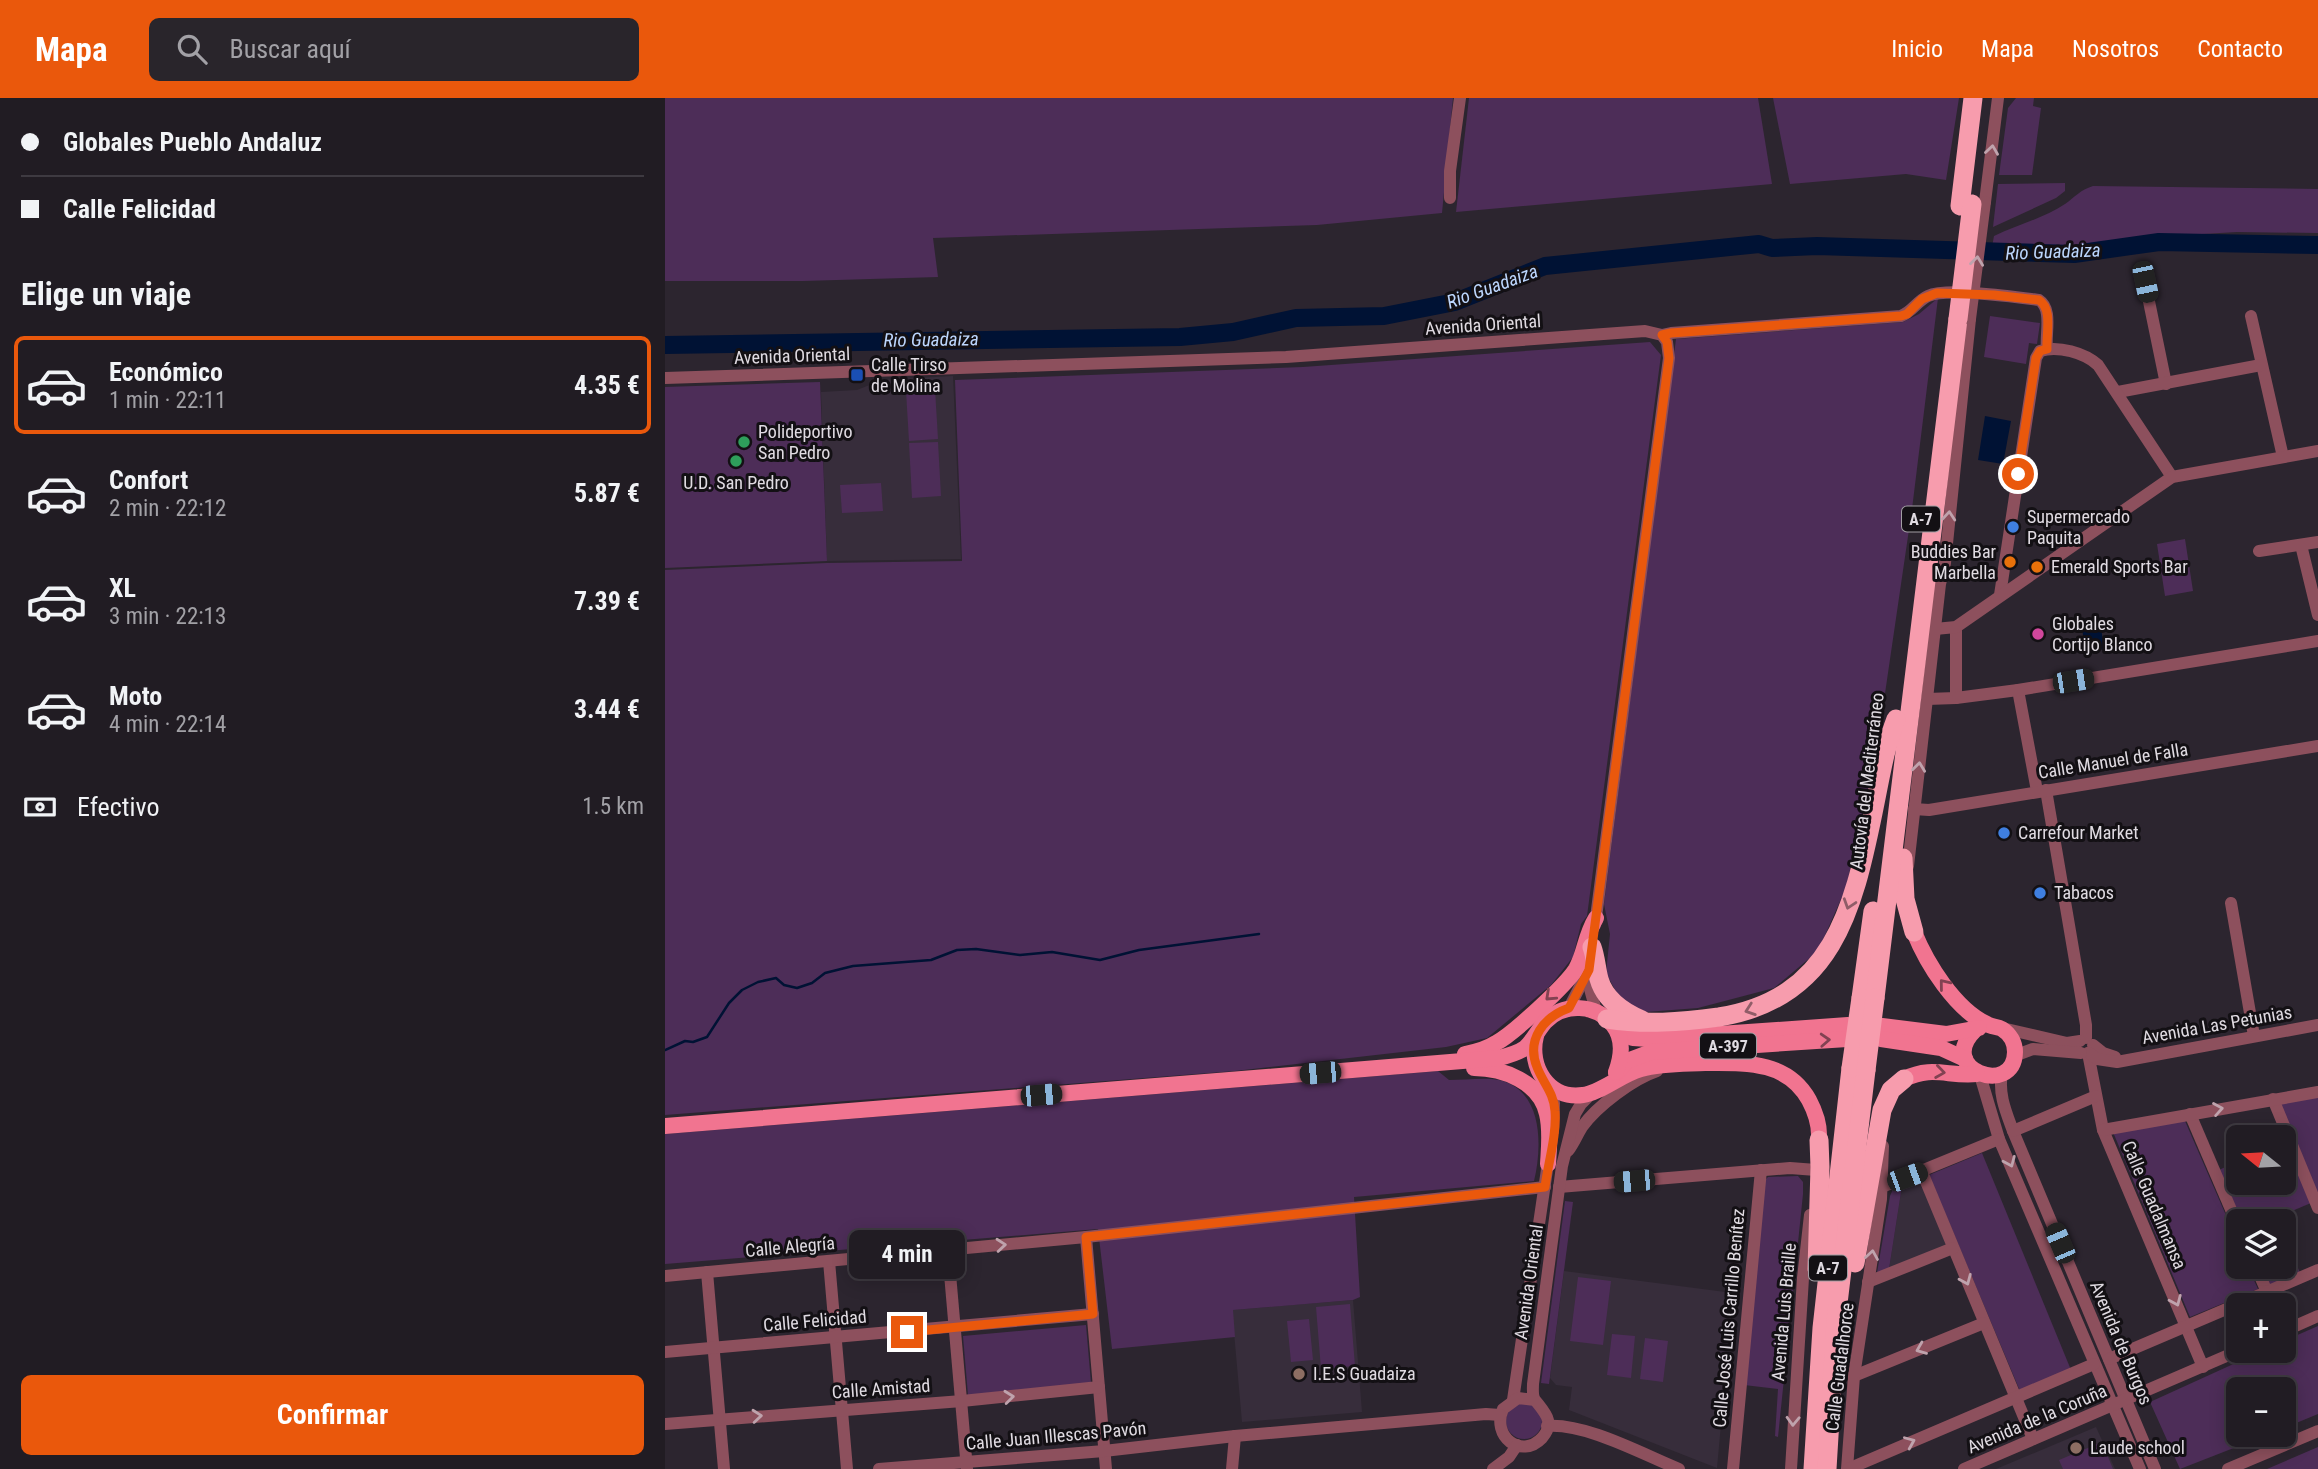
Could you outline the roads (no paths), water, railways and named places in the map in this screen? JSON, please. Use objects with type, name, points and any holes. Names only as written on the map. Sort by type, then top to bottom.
[{"type":"highway","name":"Autovía del Mediterráneo","points":[[1972,204],[1973,98]]},
{"type":"highway","name":"Autovía del Mediterráneo","points":[[1813,1469],[1818,1375],[1868,998],[1902,776],[1986,98]]},
{"type":"highway","name":"Autovía del Mediterráneo","points":[[1868,998],[1896,719],[1958,319]]},
{"type":"highway","points":[[1607,1021],[1649,1023],[1745,1013],[1775,1000],[1798,984],[1821,961],[1843,921],[1856,882],[1874,812],[1885,747],[1896,719]]},
{"type":"highway","points":[[1902,776],[1906,806],[1903,882],[1914,932]]},
{"type":"highway","points":[[1592,947],[1599,982],[1605,994],[1624,1011],[1649,1023]]},
{"type":"highway","name":"Autovía del Mediterráneo","points":[[1827,1469],[1831,1391],[1859,1069]]},
{"type":"highway","points":[[1831,1391],[1841,1359],[1879,1123],[1891,1090],[1904,1079]]},
{"type":"highway","points":[[1817,1156],[1821,1167],[1813,1344],[1818,1375]]},
{"type":"main road","points":[[1448,1062],[1498,1042],[1566,981],[1579,962],[1585,940],[1596,918]]},
{"type":"main road","points":[[1904,1079],[1928,1070],[1991,1076],[2002,1073],[2010,1066],[2014,1056],[2011,1037],[1988,1028],[1940,981],[1914,932]]},
{"type":"main road","points":[[665,1126],[1499,1058],[1523,1049],[1546,1020],[1569,1008]]},
{"type":"main road","name":"A-397","points":[[1569,1008],[1583,1008],[1633,1038],[1847,1032],[1638,1055],[1627,1061],[1593,1092]]},
{"type":"main road","points":[[1607,1021],[1621,1046],[1621,1059],[1612,1077]]},
{"type":"main road","points":[[1979,1074],[1965,1059],[1941,1048],[1881,1033],[1946,1034],[1988,1028]]},
{"type":"main road","points":[[1965,1059],[1965,1043],[1988,1028]]},
{"type":"main road","points":[[1537,1033],[1534,1052],[1544,1079]]},
{"type":"main road","points":[[1499,1058],[1523,1063],[1562,1093],[1572,1095],[1593,1092]]},
{"type":"main road","points":[[1448,1062],[1465,1068],[1501,1071],[1534,1091],[1543,1102],[1549,1122],[1548,1164]]},
{"type":"main road","points":[[1612,1077],[1653,1066],[1757,1064],[1788,1076],[1803,1090],[1812,1105],[1818,1124],[1817,1156]]},
{"type":"street","points":[[1451,198],[1450,172],[1461,98]]},
{"type":"street","points":[[1972,204],[1999,98]]},
{"type":"street","points":[[2145,282],[2167,384]]},
{"type":"street","name":"Avenida Oriental","points":[[665,378],[1286,357],[1645,331],[1662,335],[1901,316],[1907,314],[1922,299],[1937,293],[2039,300],[2045,304],[2047,311],[2047,349]]},
{"type":"street","points":[[2251,316],[2283,457]]},
{"type":"street","points":[[1914,932],[1907,874],[1945,563],[1958,319]]},
{"type":"street","points":[[1607,1021],[1590,989],[1589,970],[1669,358],[1667,342],[1662,335]]},
{"type":"street","points":[[2000,596],[2036,358],[2040,351],[2047,349],[2088,356],[2098,365],[2172,477]]},
{"type":"street","points":[[2118,392],[2261,365]]},
{"type":"street","points":[[1935,629],[1956,627],[2172,477],[2318,451]]},
{"type":"street","points":[[2259,551],[2318,542]]},
{"type":"street","points":[[2301,545],[2318,615]]},
{"type":"street","points":[[1956,627],[1956,698]]},
{"type":"street","points":[[1927,699],[2018,690],[2318,641]]},
{"type":"street","name":"Calle Guadalmansa","points":[[2018,690],[2042,791],[2103,1130],[2203,1367]]},
{"type":"street","name":"Calle Manuel de Falla","points":[[1914,809],[1929,810],[2318,746]]},
{"type":"street","points":[[2231,903],[2254,1036]]},
{"type":"street","points":[[1569,1008],[1589,970]]},
{"type":"street","name":"Avenida Las Petunias","points":[[1988,1028],[2086,1047],[2102,1061],[2117,1062],[2318,1025]]},
{"type":"street","name":"Avenida Las Petunias","points":[[2014,1056],[2032,1048],[2076,1054],[2086,1047]]},
{"type":"street","points":[[1564,1156],[1596,1112],[1633,1083],[1653,1073],[1688,1064]]},
{"type":"street","name":"Avenida de Burgos","points":[[2002,1073],[2000,1089],[2014,1131],[2155,1469]]},
{"type":"street","name":"Avenida de Burgos","points":[[1979,1074],[2000,1139],[2140,1469]]},
{"type":"street","points":[[1513,1400],[1556,1114],[1544,1079]]},
{"type":"street","name":"Calle Guadalhorce","points":[[1847,1469],[1854,1376],[1882,1187],[1885,1119],[1904,1079]]},
{"type":"street","name":"Avenida Oriental","points":[[1548,1426],[1544,1408],[1535,1400],[1533,1384],[1559,1187],[1575,1114],[1593,1092]]},
{"type":"street","points":[[2103,1130],[2318,1092]]},
{"type":"street","points":[[2014,1131],[2096,1096]]},
{"type":"street","points":[[2273,1099],[2318,1209]]},
{"type":"street","points":[[2190,1114],[2231,1209]]},
{"type":"street","points":[[1882,1187],[2000,1139]]},
{"type":"street","points":[[1559,1187],[1790,1168],[1817,1156]]},
{"type":"street","name":"Avenida Luis Braille","points":[[1791,1469],[1803,1278],[1817,1156]]},
{"type":"street","name":"Calle José Luis Carrillo Benítez","points":[[1733,1469],[1761,1170]]},
{"type":"street","points":[[1922,1172],[2033,1439]]},
{"type":"street","name":"Calle Alegría","points":[[665,1276],[948,1251],[1545,1187]]},
{"type":"street","points":[[1086,1237],[1106,1469]]},
{"type":"street","points":[[1868,1282],[1953,1248]]},
{"type":"street","points":[[948,1251],[967,1466]]},
{"type":"street","points":[[829,1261],[847,1469]]},
{"type":"street","points":[[2109,1359],[2318,1270]]},
{"type":"street","points":[[707,1272],[725,1469]]},
{"type":"street","points":[[2261,1279],[2267,1292]]},
{"type":"street","name":"Calle Felicidad","points":[[665,1352],[1093,1314]]},
{"type":"street","points":[[2296,1326],[2318,1316]]},
{"type":"street","points":[[1854,1376],[1984,1322]]},
{"type":"street","name":"Avenida de la Coruña","points":[[1964,1469],[2226,1356]]},
{"type":"street","points":[[1847,1469],[2094,1364]]},
{"type":"street","name":"Calle Amistad","points":[[665,1424],[962,1401],[1099,1387]]},
{"type":"street","points":[[1535,1400],[1524,1397],[1513,1400],[1500,1415],[1504,1437],[1517,1445],[1536,1442],[1542,1438],[1548,1426],[1563,1426],[1587,1432],[1679,1469]]},
{"type":"street","name":"Calle Juan Illescas Pavón","points":[[879,1469],[967,1466],[1235,1436],[1486,1414],[1500,1415]]},
{"type":"street","points":[[2228,1469],[2318,1431]]},
{"type":"street","points":[[1232,1469],[1235,1436]]},
{"type":"street","points":[[1502,1466],[1517,1445]]},
{"type":"water","points":[[1985,416],[2011,421],[2003,464],[1978,460]]},
{"type":"water","points":[[2100,620],[2104,649],[2086,652],[2081,623]]},
{"type":"waterway","name":"Rio Guadaiza","points":[[665,345],[1180,337],[1233,332],[1296,318],[1384,316],[1455,302],[1545,266],[1759,244],[1772,248],[1817,246],[2074,254],[2159,242],[2318,245]]},
{"type":"waterway","points":[[665,1050],[685,1041],[693,1042],[707,1037],[729,1003],[742,990],[758,982],[776,978],[784,985],[797,988],[812,983],[825,973],[853,966],[931,960],[957,950],[976,949],[1020,955],[1052,952],[1100,960],[1139,950],[1259,934]]},
{"type":"place","name":"Calle Tirso de Molina","points":[[857,375]]},
{"type":"place","name":"Polideportivo San Pedro","points":[[744,442]]},
{"type":"place","name":"U.D. San Pedro","points":[[736,461]]},
{"type":"place","name":"Supermercado Paquita","points":[[2013,527]]},
{"type":"place","name":"Buddies Bar Marbella","points":[[2010,562]]},
{"type":"place","name":"Emerald Sports Bar","points":[[2037,567]]},
{"type":"place","name":"Globales Cortijo Blanco","points":[[2038,634]]},
{"type":"place","name":"Carrefour Market","points":[[2004,833]]},
{"type":"place","name":"Tabacos","points":[[2040,893]]},
{"type":"place","name":"I.E.S Guadaiza","points":[[1299,1374]]},
{"type":"place","name":"Laude school","points":[[2076,1448]]}]
